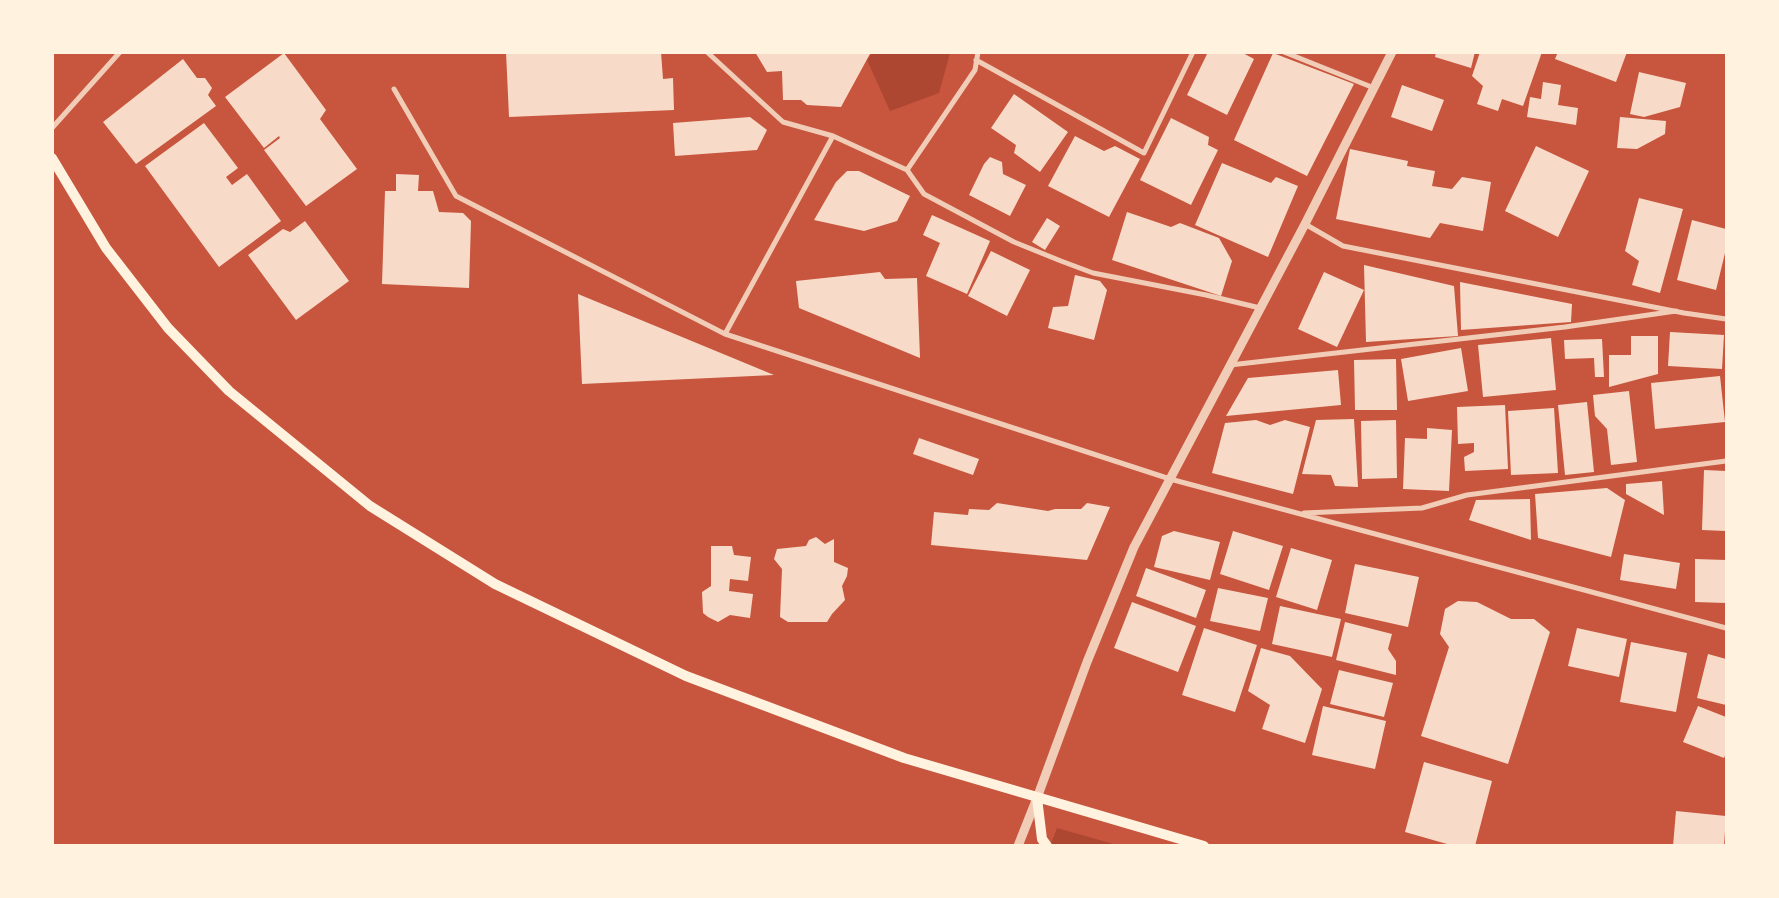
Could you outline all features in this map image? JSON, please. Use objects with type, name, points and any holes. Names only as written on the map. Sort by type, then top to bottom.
[{"type":"main road","points":[[52,158],[106,248],[168,328],[230,391],[370,506],[495,584],[686,676],[904,758],[1204,846]]},
{"type":"main road","points":[[1037,798],[1042,839],[1046,846]]},
{"type":"street","points":[[52,128],[120,52]]},
{"type":"street","points":[[707,52],[783,122],[833,136],[907,170],[924,194],[1014,242],[1094,273],[1206,295],[1260,308]]},
{"type":"street","points":[[907,170],[975,70],[978,52]]},
{"type":"street","points":[[976,60],[1144,153],[1193,52]]},
{"type":"street","points":[[1284,52],[1374,88]]},
{"type":"street","points":[[1018,846],[1087,662],[1134,547],[1305,224],[1392,52]]},
{"type":"street","points":[[394,89],[456,196],[725,334],[1170,479],[1726,628]]},
{"type":"street","points":[[725,334],[833,136]]},
{"type":"street","points":[[1305,224],[1343,246],[1676,311],[1726,319]]},
{"type":"street","points":[[1230,366],[1555,328],[1676,311]]},
{"type":"street","points":[[1297,513],[1422,508],[1467,495],[1726,461]]},
{"type":"shaded area","points":[[873,52],[950,53],[939,93],[890,111],[867,60]]},
{"type":"shaded area","points":[[1057,828],[1117,845],[1050,846]]},
{"type":"building","points":[[506,52],[661,52],[663,79],[673,78],[674,110],[509,117]]},
{"type":"building","points":[[755,52],[871,52],[841,107],[807,105],[801,100],[783,100],[782,71],[767,72]]},
{"type":"building","points":[[1208,52],[1241,52],[1254,59],[1227,115],[1187,95]]},
{"type":"building","points":[[1436,52],[1475,52],[1471,68],[1435,57]]},
{"type":"building","points":[[1480,52],[1542,52],[1523,106],[1502,99],[1498,111],[1477,104],[1483,86],[1472,76]]},
{"type":"building","points":[[1558,52],[1627,52],[1616,82],[1555,59]]},
{"type":"building","points":[[284,53],[326,110],[320,119],[357,169],[306,206],[264,150],[280,138],[279,136],[264,148],[225,97]]},
{"type":"building","points":[[1273,53],[1354,84],[1307,176],[1234,140]]},
{"type":"building","points":[[183,59],[197,78],[205,78],[212,88],[208,95],[216,106],[136,164],[103,122]]},
{"type":"building","points":[[1639,72],[1686,83],[1680,107],[1644,117],[1630,114]]},
{"type":"building","points":[[1543,82],[1561,85],[1558,105],[1578,108],[1576,125],[1527,117],[1530,97],[1541,99]]},
{"type":"building","points":[[1402,85],[1444,100],[1432,131],[1391,117]]},
{"type":"building","points":[[1014,94],[1068,132],[1040,172],[1014,153],[1016,145],[991,128]]},
{"type":"building","points":[[750,117],[767,130],[757,150],[675,156],[673,123]]},
{"type":"building","points":[[1620,117],[1666,121],[1665,134],[1637,149],[1617,148]]},
{"type":"building","points":[[1171,118],[1209,137],[1208,145],[1218,150],[1191,205],[1140,180]]},
{"type":"building","points":[[204,123],[238,168],[226,177],[232,185],[247,174],[281,221],[219,267],[145,166]]},
{"type":"building","points":[[1075,136],[1104,151],[1115,146],[1140,159],[1109,217],[1048,186]]},
{"type":"building","points":[[1536,146],[1589,171],[1558,237],[1505,211]]},
{"type":"building","points":[[1350,149],[1408,161],[1407,166],[1435,171],[1432,186],[1452,189],[1462,177],[1491,182],[1483,231],[1440,223],[1430,238],[1336,219]]},
{"type":"building","points":[[990,157],[1002,162],[1003,174],[1026,185],[1010,216],[969,195],[984,164]]},
{"type":"building","points":[[1222,163],[1271,183],[1276,177],[1298,186],[1268,257],[1195,225]]},
{"type":"building","points":[[847,171],[859,171],[910,196],[897,221],[864,231],[814,220],[836,182]]},
{"type":"building","points":[[396,174],[419,175],[418,191],[433,191],[439,212],[463,213],[471,221],[469,288],[382,284],[385,191],[396,191]]},
{"type":"building","points":[[1639,198],[1683,209],[1660,293],[1632,285],[1639,261],[1625,251]]},
{"type":"building","points":[[1127,212],[1171,227],[1180,223],[1219,238],[1232,261],[1221,296],[1112,260]]},
{"type":"building","points":[[932,215],[990,241],[967,294],[926,276],[940,243],[923,235]]},
{"type":"building","points":[[1047,218],[1060,226],[1045,250],[1032,242]]},
{"type":"building","points":[[1692,220],[1726,229],[1726,249],[1716,290],[1677,280]]},
{"type":"building","points":[[305,221],[349,281],[296,320],[248,255],[283,229],[290,232]]},
{"type":"building","points":[[991,251],[1030,270],[1007,316],[968,296]]},
{"type":"building","points":[[1364,265],[1454,286],[1458,336],[1366,342]]},
{"type":"building","points":[[880,272],[885,279],[917,278],[920,358],[799,308],[796,281]]},
{"type":"building","points":[[1324,272],[1364,290],[1337,347],[1298,329]]},
{"type":"building","points":[[1075,275],[1100,281],[1107,290],[1094,340],[1048,328],[1053,307],[1068,306]]},
{"type":"building","points":[[1460,282],[1572,304],[1571,322],[1461,330]]},
{"type":"building","points":[[578,294],[774,375],[582,384]]},
{"type":"building","points":[[1670,332],[1724,335],[1722,369],[1668,366]]},
{"type":"building","points":[[1631,336],[1658,336],[1658,374],[1609,387],[1609,355],[1631,355]]},
{"type":"building","points":[[1551,338],[1556,390],[1483,397],[1478,345]]},
{"type":"building","points":[[1602,339],[1604,377],[1595,377],[1594,358],[1565,359],[1564,340]]},
{"type":"building","points":[[1461,348],[1468,391],[1408,401],[1401,359]]},
{"type":"building","points":[[1396,359],[1397,410],[1355,410],[1354,360]]},
{"type":"building","points":[[1338,370],[1341,405],[1226,416],[1248,378]]},
{"type":"building","points":[[1720,376],[1725,422],[1655,429],[1651,383]]},
{"type":"building","points":[[1629,391],[1637,462],[1611,465],[1607,429],[1595,416],[1593,395]]},
{"type":"building","points":[[1587,402],[1594,472],[1565,475],[1558,405]]},
{"type":"building","points":[[1505,405],[1508,469],[1465,471],[1464,457],[1474,452],[1474,443],[1458,444],[1457,407]]},
{"type":"building","points":[[1554,408],[1558,473],[1511,475],[1508,411]]},
{"type":"building","points":[[1354,419],[1358,487],[1335,486],[1331,475],[1302,474],[1316,420]]},
{"type":"building","points":[[1256,420],[1270,425],[1285,420],[1310,427],[1293,494],[1212,473],[1225,423]]},
{"type":"building","points":[[1396,420],[1397,478],[1362,479],[1361,421]]},
{"type":"building","points":[[1427,428],[1452,430],[1449,491],[1403,489],[1405,438],[1427,439]]},
{"type":"building","points":[[919,438],[979,459],[973,475],[913,454]]},
{"type":"building","points":[[1704,470],[1726,471],[1726,531],[1702,530]]},
{"type":"building","points":[[1662,481],[1664,515],[1626,494],[1626,484]]},
{"type":"building","points":[[1607,488],[1625,500],[1611,557],[1538,538],[1535,494]]},
{"type":"building","points":[[1530,499],[1531,540],[1469,520],[1476,500]]},
{"type":"building","points":[[997,503],[1048,511],[1055,509],[1081,509],[1087,503],[1110,507],[1087,560],[931,545],[934,512],[968,515],[969,509],[989,510]]},
{"type":"building","points":[[1174,531],[1220,542],[1210,580],[1154,567],[1162,536]]},
{"type":"building","points":[[1233,531],[1283,546],[1269,590],[1220,574]]},
{"type":"building","points":[[816,537],[825,544],[834,539],[834,562],[848,568],[847,576],[842,586],[845,600],[827,622],[788,622],[780,617],[782,569],[774,559],[777,549],[806,546],[809,540]]},
{"type":"building","points":[[711,546],[732,546],[734,555],[751,557],[748,581],[730,579],[729,591],[753,594],[750,618],[730,615],[718,622],[703,613],[702,592],[711,586]]},
{"type":"building","points":[[1291,548],[1332,560],[1317,610],[1276,597]]},
{"type":"building","points":[[1624,554],[1680,563],[1676,589],[1620,580]]},
{"type":"building","points":[[1695,559],[1726,560],[1726,603],[1695,602]]},
{"type":"building","points":[[1355,564],[1419,577],[1408,627],[1345,613]]},
{"type":"building","points":[[1146,568],[1206,590],[1196,618],[1136,596]]},
{"type":"building","points":[[1218,588],[1268,598],[1260,631],[1210,621]]},
{"type":"building","points":[[1458,601],[1477,602],[1511,619],[1534,619],[1550,632],[1508,764],[1421,736],[1449,647],[1440,634],[1445,609]]},
{"type":"building","points":[[1132,602],[1196,626],[1178,672],[1114,648]]},
{"type":"building","points":[[1280,606],[1341,619],[1332,657],[1272,644]]},
{"type":"building","points":[[1345,622],[1392,634],[1388,649],[1396,661],[1396,675],[1336,660]]},
{"type":"building","points":[[1204,628],[1257,645],[1235,712],[1182,695]]},
{"type":"building","points":[[1577,628],[1627,639],[1619,677],[1568,666]]},
{"type":"building","points":[[1631,642],[1687,653],[1676,712],[1620,702]]},
{"type":"building","points":[[1261,648],[1290,656],[1322,689],[1305,743],[1262,729],[1270,705],[1248,691]]},
{"type":"building","points":[[1708,654],[1726,659],[1726,705],[1697,698]]},
{"type":"building","points":[[1339,670],[1393,683],[1384,717],[1330,704]]},
{"type":"building","points":[[1323,706],[1386,721],[1375,769],[1312,755]]},
{"type":"building","points":[[1698,706],[1726,717],[1726,753],[1724,758],[1683,742]]},
{"type":"building","points":[[1424,762],[1492,781],[1475,846],[1454,846],[1405,832]]},
{"type":"building","points":[[1676,811],[1726,816],[1724,846],[1673,846]]}]
